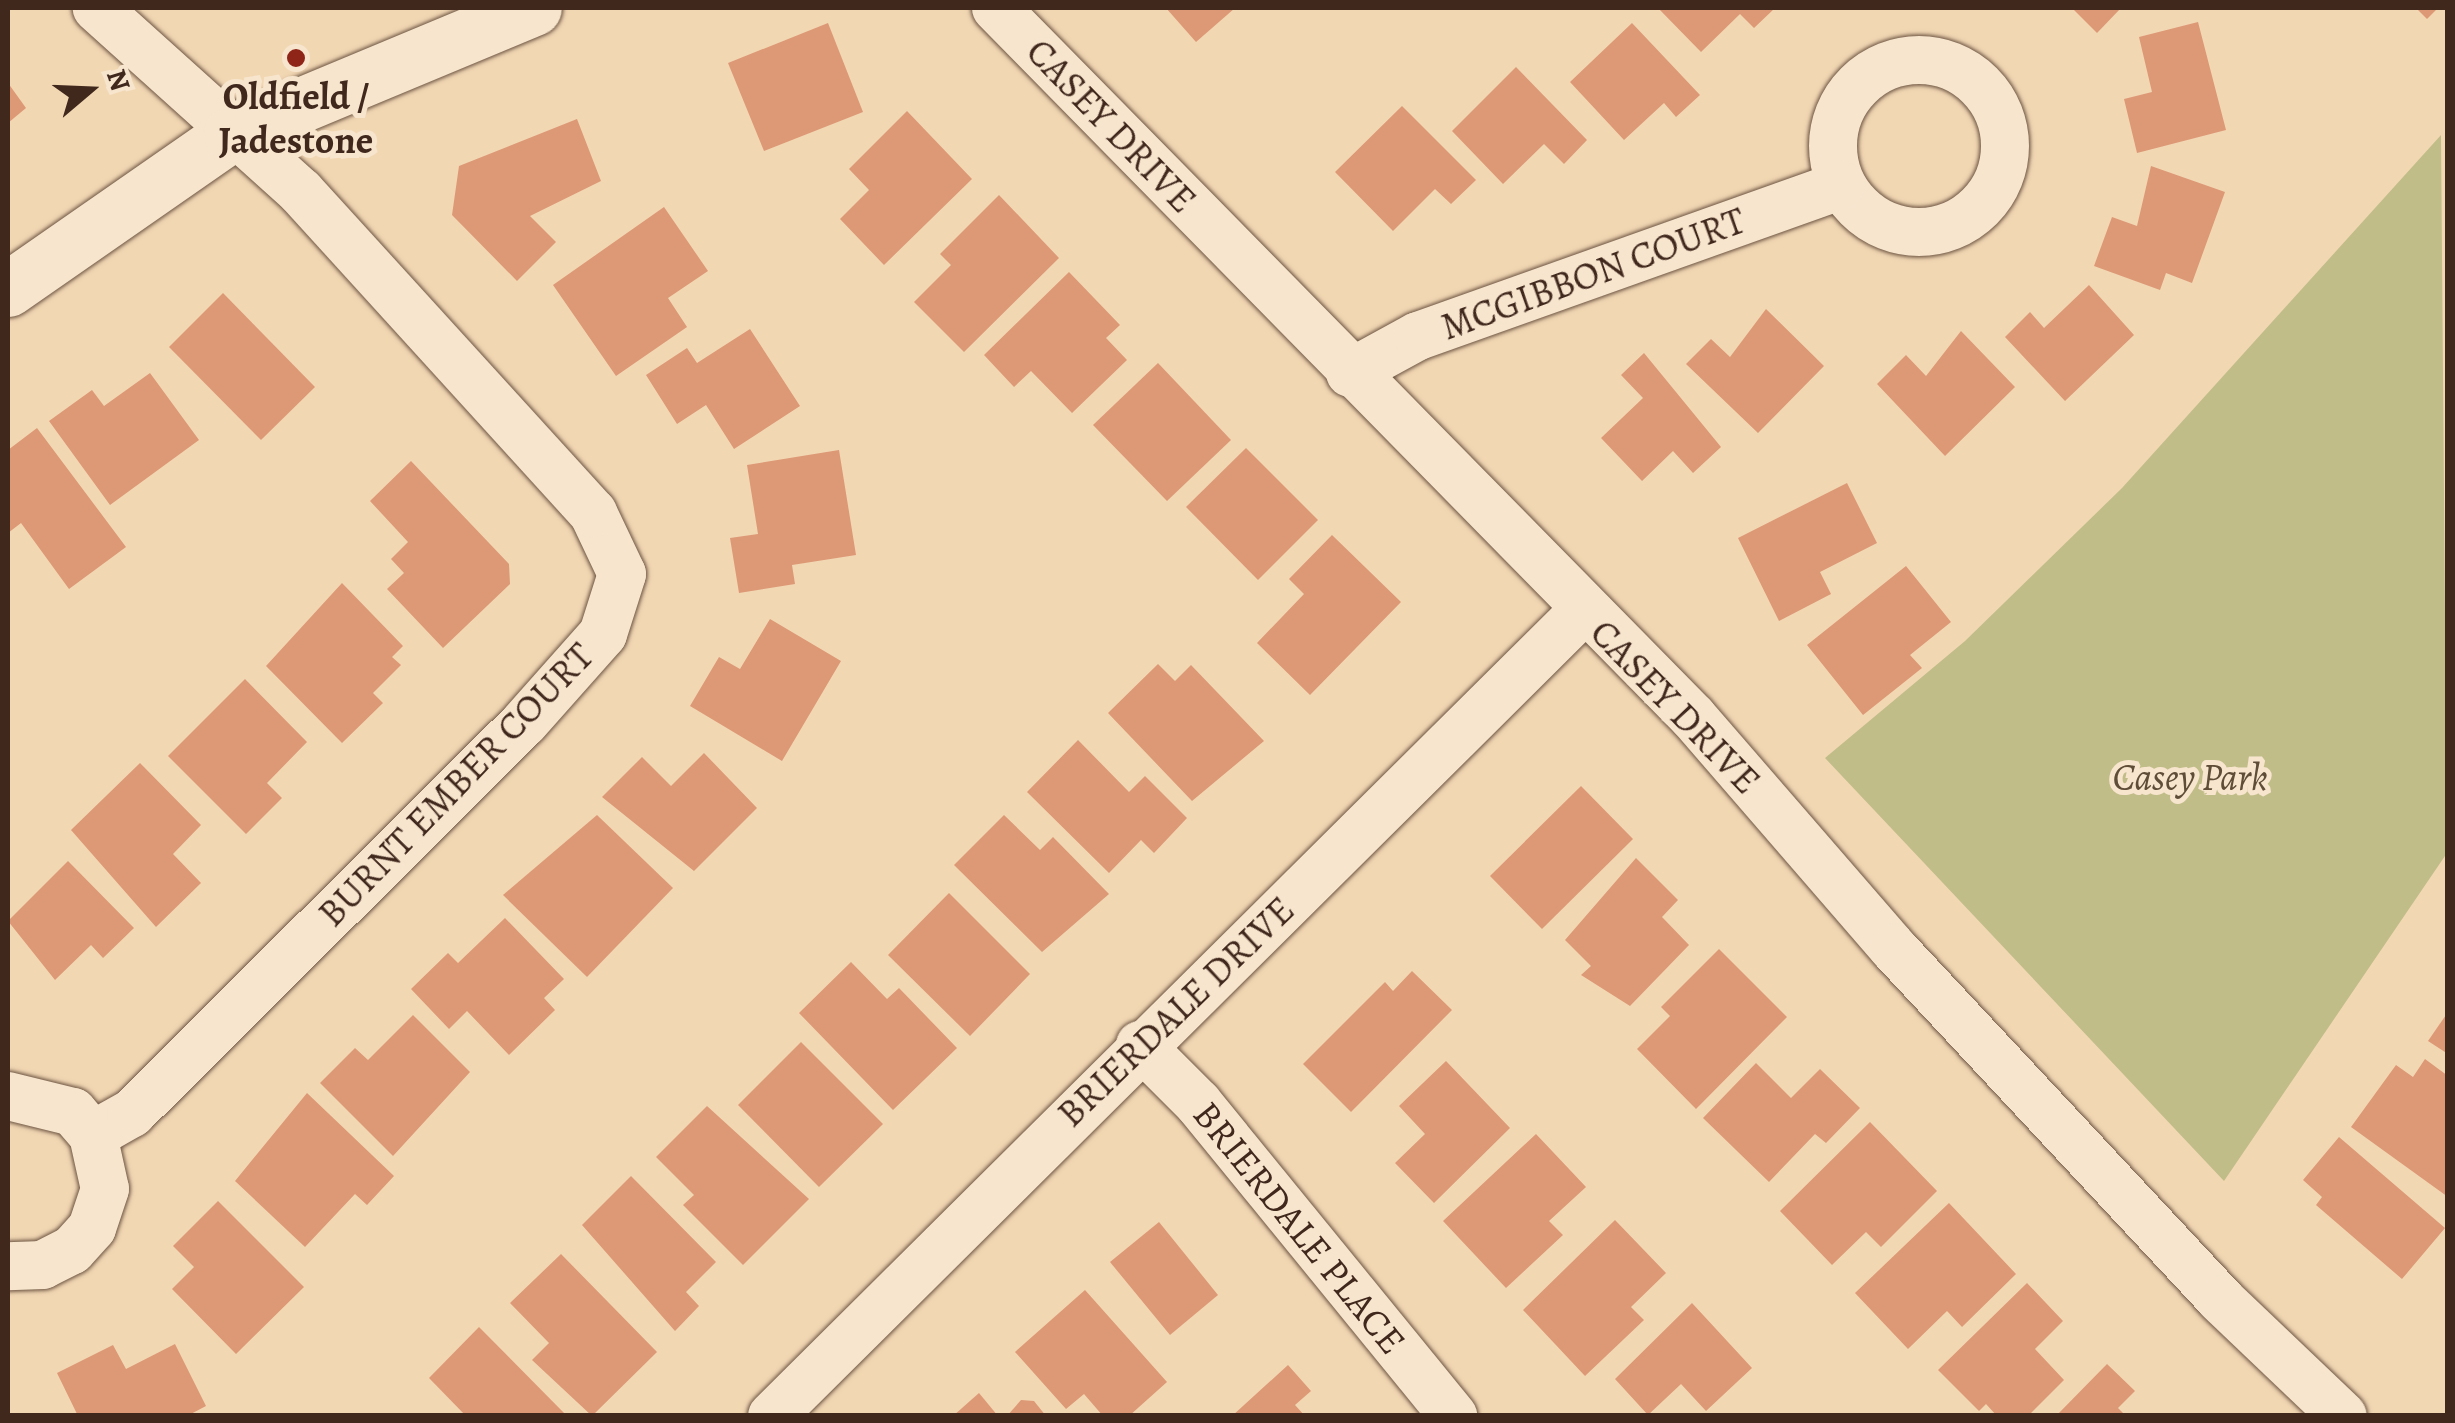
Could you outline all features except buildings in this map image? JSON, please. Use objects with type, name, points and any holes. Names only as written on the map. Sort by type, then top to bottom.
[{"type":"street","name":"BURNT EMBER COURT","points":[[93,1135],[132,1113],[524,723],[603,634],[622,574],[593,512],[301,192],[231,134],[97,8]]},
{"type":"street","points":[[8,288],[231,134],[534,8]]},
{"type":"street","name":"CASEY DRIVE","points":[[996,8],[1583,612],[1693,717],[2208,1286],[2343,1416]]},
{"type":"street","name":"MCGIBBON COURT","points":[[1350,373],[1418,336],[1841,186]]},
{"type":"street","name":"BRIERDALE DRIVE","points":[[772,1416],[1140,1046],[1583,612]]},
{"type":"street","name":"BRIERDALE PLACE","points":[[1140,1046],[1198,1103],[1453,1416]]},
{"type":"street","points":[[8,1096],[51,1100],[93,1135],[106,1189],[92,1228],[43,1265],[8,1266]]},
{"type":"green space","name":"Casey Park","points":[[2441,135],[2447,853],[2224,1181],[1825,758],[1965,641],[2122,488]]},
{"type":"place","name":"Oldfield / Jadestone","points":[[296,58]]}]
